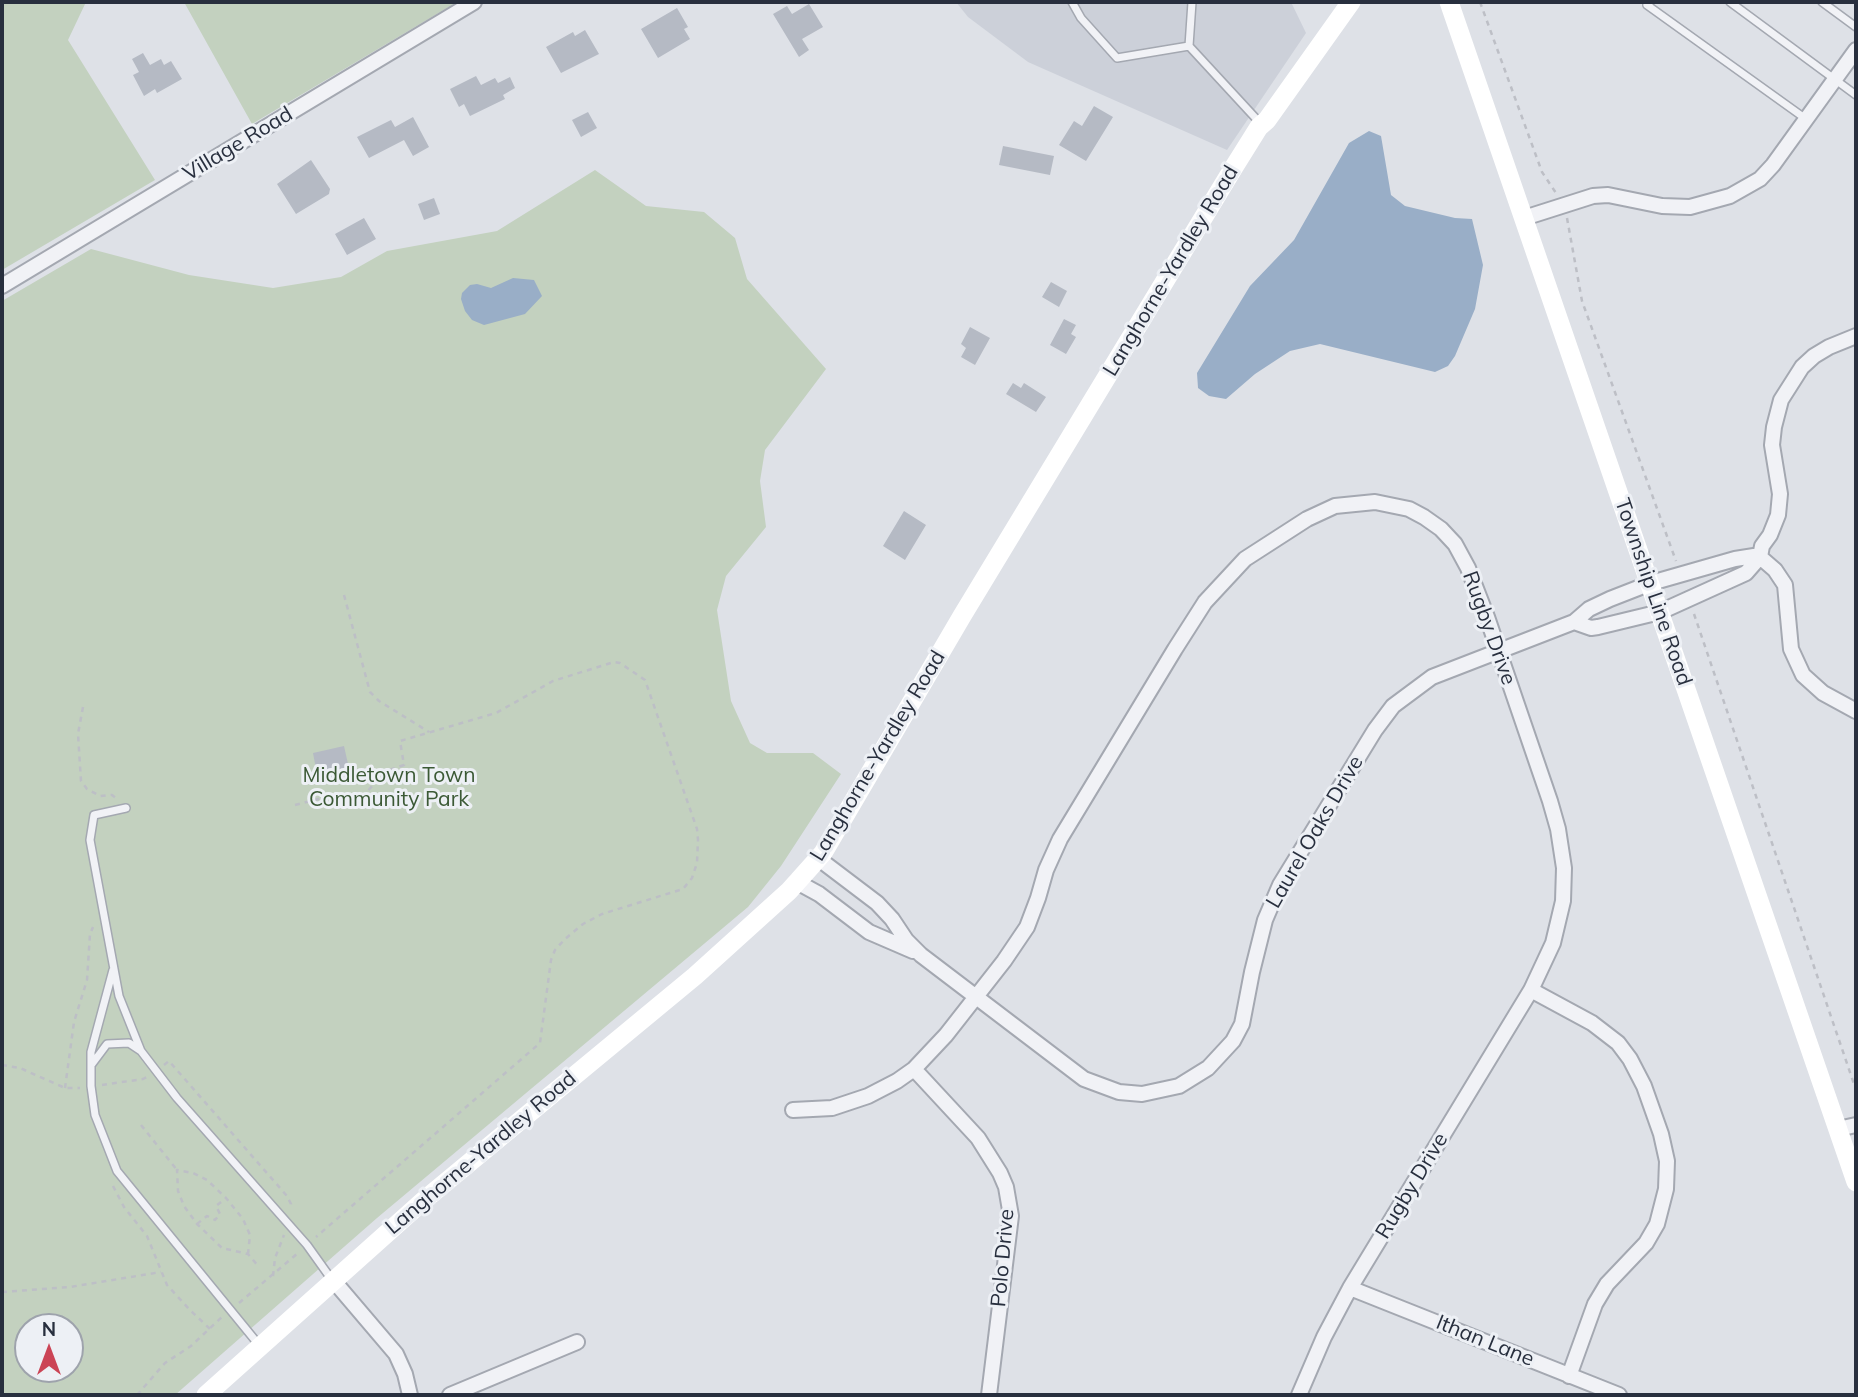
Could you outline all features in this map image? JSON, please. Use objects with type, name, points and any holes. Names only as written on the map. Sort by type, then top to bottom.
[{"type":"main road","name":"Langhorne-Yardley Road","points":[[206,1395],[424,1201],[695,976],[819,859],[1123,348],[1261,125],[1351,2]]},
{"type":"main road","points":[[1324,38],[1367,2]]},
{"type":"main road","points":[[1437,2],[1456,21]]},
{"type":"main road","name":"Township Line Road","points":[[1449,2],[1660,612],[1847,1127],[1856,1182]]},
{"type":"street","name":"Village Road","points":[[2,286],[474,2]]},
{"type":"street","points":[[1524,218],[1593,196],[1608,195],[1662,206],[1690,207],[1730,196],[1760,178],[1773,165],[1856,50]]},
{"type":"street","points":[[1856,336],[1814,355],[1802,367],[1781,400],[1772,444],[1780,494],[1777,515],[1770,535],[1762,546],[1760,557],[1775,570],[1785,585],[1791,649],[1803,675],[1823,693],[1856,711]]},
{"type":"street","name":"Rugby Drive","points":[[793,1110],[832,1108],[853,1102],[897,1081],[914,1069],[946,1035],[1004,961],[1027,926],[1060,839],[1205,602],[1245,559],[1307,519],[1335,506],[1375,502],[1409,509],[1441,529],[1455,544],[1468,568],[1499,651],[1558,829],[1563,868],[1559,924],[1531,990],[1350,1288],[1324,1337],[1299,1395]]},
{"type":"street","name":"Laurel Oaks Drive","points":[[819,859],[877,903],[921,955],[1060,1062],[1100,1086],[1119,1092],[1143,1094],[1161,1091],[1193,1079],[1220,1057],[1237,1033],[1265,920],[1280,885],[1374,730],[1393,706],[1432,677],[1574,622],[1589,609],[1651,583],[1735,559],[1760,557]]},
{"type":"street","name":"Laurel Oaks Drive","points":[[1574,622],[1591,628],[1660,612],[1746,573],[1760,557]]},
{"type":"street","name":"Laurel Oaks Drive","points":[[797,882],[819,894],[869,932],[897,942],[921,955]]},
{"type":"street","points":[[1531,990],[1592,1023],[1618,1043],[1644,1086],[1661,1134],[1667,1161],[1666,1189],[1657,1224],[1646,1243],[1607,1284],[1595,1304],[1569,1376]]},
{"type":"street","name":"Polo Drive","points":[[914,1069],[978,1138],[1000,1172],[1006,1187],[1011,1216],[989,1395]]},
{"type":"street","points":[[333,1280],[396,1354],[410,1395]]},
{"type":"street","name":"Ithan Lane","points":[[1350,1288],[1619,1395]]},
{"type":"street","points":[[450,1395],[577,1342]]},
{"type":"lane","points":[[1072,2],[1080,18],[1117,58],[1189,46]]},
{"type":"lane","points":[[1192,2],[1189,46],[1261,125]]},
{"type":"lane","points":[[1650,2],[1647,5],[1806,120]]},
{"type":"lane","points":[[1730,2],[1856,95]]},
{"type":"lane","points":[[1822,2],[1856,27]]},
{"type":"lane","points":[[126,808],[94,815],[90,840],[118,996],[141,1051],[177,1098],[307,1245],[333,1280]]},
{"type":"lane","points":[[114,966],[91,1052],[91,1086],[95,1115],[117,1171],[261,1347]]},
{"type":"lane","points":[[92,1064],[107,1044],[129,1044],[141,1051]]},
{"type":"path","points":[[1480,2],[1542,172],[1563,204],[1582,301],[1680,575]]},
{"type":"path","points":[[344,596],[370,692],[379,701],[429,732]]},
{"type":"path","points":[[1689,599],[1856,1090]]},
{"type":"path","points":[[137,1395],[165,1363],[191,1346],[230,1309],[262,1286],[540,1043],[551,960],[555,950],[565,939],[583,924],[602,914],[683,889],[692,878],[697,863],[697,829],[645,680],[620,663],[614,662],[553,681],[496,713],[400,741],[404,765],[386,771],[363,796],[348,804],[323,798],[295,805]]},
{"type":"path","points":[[83,707],[78,734],[80,781],[100,796],[112,794],[126,808]]},
{"type":"path","points":[[65,1088],[74,1022],[87,980],[90,934],[103,908]]},
{"type":"path","points":[[141,1125],[177,1170],[178,1191],[184,1206],[197,1224],[222,1248],[248,1254],[259,1267]]},
{"type":"path","points":[[177,1170],[193,1173],[207,1180],[226,1198],[243,1219],[250,1235],[248,1254]]},
{"type":"path","points":[[197,1224],[207,1216],[215,1220],[220,1214],[216,1206],[226,1198]]},
{"type":"path","points":[[2,1292],[70,1287],[162,1272]]},
{"type":"shaded area","points":[[956,2],[1291,2],[1306,33],[1227,150],[1028,62],[968,17]]},
{"type":"green space","points":[[2,2],[86,2],[68,40],[155,180],[2,270]]},
{"type":"green space","points":[[184,2],[457,2],[252,124]]},
{"type":"green space","name":"Middletown Town Community Park","points":[[595,170],[646,206],[704,212],[735,238],[747,279],[826,369],[765,450],[760,481],[766,527],[726,576],[717,610],[731,701],[750,743],[767,753],[813,753],[841,774],[781,866],[748,907],[377,1218],[175,1395],[2,1395],[2,301],[91,249],[189,275],[273,288],[341,277],[387,251],[497,231]]},
{"type":"water","points":[[1369,131],[1381,136],[1391,195],[1405,206],[1455,218],[1472,219],[1483,265],[1475,309],[1455,356],[1448,366],[1435,372],[1320,344],[1290,351],[1255,374],[1226,399],[1209,396],[1198,388],[1197,373],[1250,286],[1294,240],[1349,143]]},
{"type":"water","points":[[513,278],[534,280],[542,296],[525,314],[484,325],[472,320],[465,311],[462,293],[470,285],[491,288]]},
{"type":"building","points":[[809,4],[823,27],[802,39],[809,50],[799,57],[773,14],[787,6],[792,14]]},
{"type":"building","points":[[677,8],[688,27],[684,29],[690,39],[658,58],[641,29]]},
{"type":"building","points":[[585,30],[599,54],[561,73],[546,47],[573,32],[575,36]]},
{"type":"building","points":[[143,53],[150,65],[161,59],[164,65],[171,61],[182,79],[157,93],[155,89],[144,96],[133,75],[139,72],[132,59]]},
{"type":"building","points":[[476,76],[481,85],[495,78],[498,83],[510,77],[515,88],[503,95],[505,99],[470,116],[464,104],[459,107],[450,89]]},
{"type":"building","points":[[1094,106],[1113,117],[1086,161],[1059,145],[1074,121],[1082,126]]},
{"type":"building","points":[[588,112],[597,128],[581,137],[572,120]]},
{"type":"building","points":[[413,117],[429,147],[413,156],[404,140],[369,158],[357,137],[391,120],[395,127]]},
{"type":"building","points":[[1003,146],[1054,156],[1050,175],[999,165]]},
{"type":"building","points":[[311,160],[330,189],[329,194],[296,214],[277,184]]},
{"type":"building","points":[[434,198],[440,214],[424,220],[418,204]]},
{"type":"building","points":[[364,218],[376,239],[347,255],[335,234]]},
{"type":"building","points":[[1051,282],[1067,291],[1059,307],[1042,297]]},
{"type":"building","points":[[1064,319],[1076,325],[1071,334],[1076,337],[1066,354],[1050,345]]},
{"type":"building","points":[[970,327],[990,338],[975,365],[961,357],[966,348],[961,344]]},
{"type":"building","points":[[1013,383],[1021,388],[1024,383],[1046,397],[1036,412],[1006,394]]},
{"type":"building","points":[[904,511],[926,525],[905,560],[883,546]]},
{"type":"building","points":[[344,746],[350,773],[318,780],[313,753]]}]
